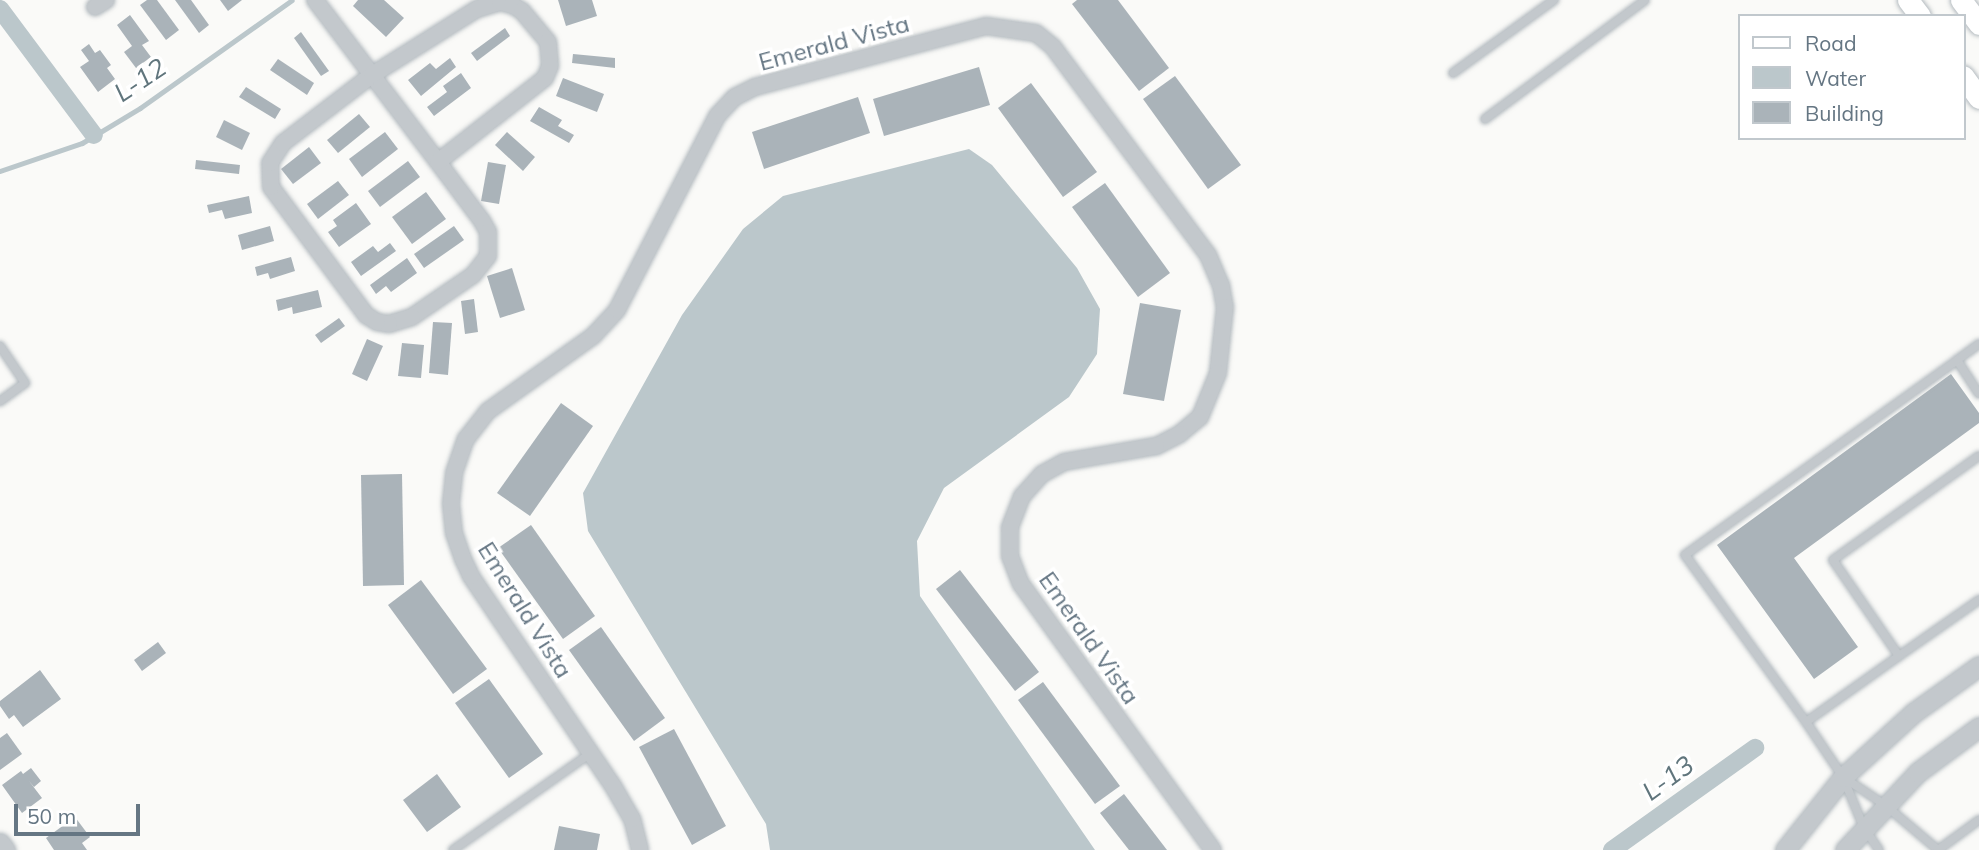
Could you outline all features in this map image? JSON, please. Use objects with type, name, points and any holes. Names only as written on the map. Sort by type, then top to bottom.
[{"type":"main road","points":[[1961,0],[1979,24]]},
{"type":"main road","points":[[1965,79],[1979,98]]},
{"type":"street","points":[[315,0],[372,75],[438,162],[488,232],[488,256],[482,267],[401,323],[389,324],[366,315],[318,253],[271,187],[270,163],[283,143],[372,75],[487,4],[512,5],[522,11],[542,32],[551,54],[545,78],[438,162]]},
{"type":"street","name":"Emerald Vista","points":[[640,850],[632,819],[591,753],[471,576],[463,559],[454,533],[451,503],[454,473],[466,439],[488,411],[593,336],[617,310],[717,116],[735,97],[755,87],[986,26],[1010,27],[1036,33],[1053,47],[1208,255],[1221,285],[1225,307],[1218,373],[1200,417],[1181,434],[1156,446],[1064,462],[1042,474],[1022,496],[1010,528],[1010,556],[1021,584],[1213,850]]},
{"type":"street","points":[[1784,850],[1843,777],[1913,713],[1979,666]]},
{"type":"street","points":[[1845,850],[1918,772],[1979,727]]},
{"type":"street","points":[[0,843],[5,850]]},
{"type":"lane","points":[[1453,73],[1554,0]]},
{"type":"lane","points":[[1485,119],[1645,0]]},
{"type":"lane","points":[[1879,850],[1864,828],[1843,777],[1685,555],[1979,344]]},
{"type":"lane","points":[[0,346],[25,383],[0,401]]},
{"type":"lane","points":[[1957,360],[1979,394]]},
{"type":"lane","points":[[1899,656],[1833,560],[1979,456]]},
{"type":"lane","points":[[1806,722],[1979,600]]},
{"type":"lane","points":[[453,850],[591,753]]},
{"type":"lane","points":[[1843,777],[1885,805],[1938,850],[1979,820]]},
{"type":"water","points":[[969,149],[992,165],[1077,268],[1100,309],[1097,354],[1069,397],[944,488],[917,541],[920,596],[1095,850],[770,850],[766,824],[588,531],[583,493],[682,315],[743,229],[783,196]]},
{"type":"building","points":[[147,0],[157,0],[179,30],[166,40],[140,5]]},
{"type":"building","points":[[175,0],[191,0],[209,25],[199,33]]},
{"type":"building","points":[[220,0],[242,0],[228,11]]},
{"type":"building","points":[[358,0],[384,0],[404,18],[386,37],[353,6]]},
{"type":"building","points":[[558,0],[592,0],[597,16],[566,26]]},
{"type":"building","points":[[1077,0],[1118,0],[1169,68],[1139,91],[1072,4]]},
{"type":"building","points":[[130,15],[149,41],[142,45],[151,57],[136,68],[124,52],[132,46],[117,25]]},
{"type":"building","points":[[505,28],[510,36],[477,61],[471,53]]},
{"type":"building","points":[[301,32],[329,71],[321,76],[294,38]]},
{"type":"building","points":[[89,44],[95,53],[100,50],[111,65],[107,68],[115,79],[98,92],[80,67],[89,61],[81,50]]},
{"type":"building","points":[[573,54],[615,58],[615,68],[572,63]]},
{"type":"building","points":[[450,58],[456,67],[421,96],[408,80],[430,63],[436,69]]},
{"type":"building","points":[[278,59],[314,83],[307,95],[270,70]]},
{"type":"building","points":[[979,67],[990,105],[884,136],[873,99]]},
{"type":"building","points":[[461,73],[471,88],[434,116],[427,107],[447,92],[443,86]]},
{"type":"building","points":[[1175,76],[1241,165],[1208,189],[1143,99]]},
{"type":"building","points":[[563,78],[604,94],[597,112],[556,96]]},
{"type":"building","points":[[1031,83],[1097,172],[1063,197],[998,108]]},
{"type":"building","points":[[246,87],[281,109],[275,119],[239,97]]},
{"type":"building","points":[[858,97],[870,133],[764,169],[752,132]]},
{"type":"building","points":[[539,107],[562,120],[558,126],[574,135],[569,143],[530,121]]},
{"type":"building","points":[[359,114],[370,127],[338,153],[327,140]]},
{"type":"building","points":[[224,120],[250,133],[242,150],[216,137]]},
{"type":"building","points":[[385,132],[398,149],[362,177],[349,159]]},
{"type":"building","points":[[507,132],[535,157],[523,171],[495,145]]},
{"type":"building","points":[[309,147],[321,163],[293,184],[281,169]]},
{"type":"building","points":[[196,160],[240,165],[239,174],[195,169]]},
{"type":"building","points":[[408,161],[420,177],[380,207],[368,191]]},
{"type":"building","points":[[488,162],[506,165],[499,204],[481,201]]},
{"type":"building","points":[[338,181],[349,195],[318,219],[307,204]]},
{"type":"building","points":[[1105,183],[1170,273],[1138,297],[1072,207]]},
{"type":"building","points":[[426,192],[446,219],[412,244],[392,217]]},
{"type":"building","points":[[249,196],[252,213],[225,219],[222,210],[209,213],[207,205]]},
{"type":"building","points":[[356,203],[371,224],[339,247],[328,232],[337,226],[333,220]]},
{"type":"building","points":[[270,226],[274,241],[242,250],[238,235]]},
{"type":"building","points":[[454,226],[464,240],[424,268],[414,254]]},
{"type":"building","points":[[390,243],[396,251],[361,276],[351,262],[373,246],[378,252]]},
{"type":"building","points":[[291,257],[295,271],[270,279],[268,273],[257,276],[255,267]]},
{"type":"building","points":[[407,258],[417,273],[391,292],[386,286],[376,294],[370,285]]},
{"type":"building","points":[[512,268],[525,310],[500,318],[487,276]]},
{"type":"building","points":[[318,290],[322,307],[293,314],[292,307],[278,311],[276,300]]},
{"type":"building","points":[[474,299],[478,332],[465,334],[461,301]]},
{"type":"building","points":[[1140,303],[1181,310],[1164,401],[1123,394]]},
{"type":"building","points":[[339,318],[345,326],[321,343],[315,335]]},
{"type":"building","points":[[433,322],[452,323],[448,375],[429,373]]},
{"type":"building","points":[[367,339],[383,346],[367,381],[352,374]]},
{"type":"building","points":[[402,343],[424,345],[421,378],[398,376]]},
{"type":"building","points":[[1951,374],[1979,413],[1979,423],[1794,558],[1858,647],[1814,679],[1717,545]]},
{"type":"building","points":[[561,403],[593,426],[530,516],[497,493]]},
{"type":"building","points":[[402,474],[404,585],[363,586],[361,475]]},
{"type":"building","points":[[531,525],[595,616],[563,639],[498,548]]},
{"type":"building","points":[[960,570],[1039,672],[1015,691],[936,589]]},
{"type":"building","points":[[421,580],[487,669],[453,694],[388,605]]},
{"type":"building","points":[[601,627],[665,718],[634,741],[569,650]]},
{"type":"building","points":[[158,642],[166,653],[142,671],[134,660]]},
{"type":"building","points":[[40,670],[61,699],[23,727],[14,715],[9,719],[0,706],[0,701]]},
{"type":"building","points":[[489,679],[543,754],[509,778],[455,703]]},
{"type":"building","points":[[1043,682],[1120,786],[1095,804],[1018,700]]},
{"type":"building","points":[[674,729],[726,826],[692,845],[639,747]]},
{"type":"building","points":[[7,733],[22,754],[0,770],[0,738]]},
{"type":"building","points":[[31,768],[41,781],[34,787],[29,781],[42,798],[22,813],[2,785],[21,771],[23,774]]},
{"type":"building","points":[[437,774],[461,807],[427,832],[403,800]]},
{"type":"building","points":[[1124,794],[1167,850],[1129,850],[1100,813]]},
{"type":"building","points":[[75,817],[90,837],[82,843],[87,850],[54,850],[46,838]]},
{"type":"building","points":[[559,826],[600,834],[597,850],[554,850]]},
{"type":"waterway","name":"L-12","points":[[0,171],[82,143],[140,108],[292,0]]},
{"type":"waterway","points":[[0,9],[94,135]]},
{"type":"waterway","name":"L-13","points":[[1612,850],[1755,748]]}]
